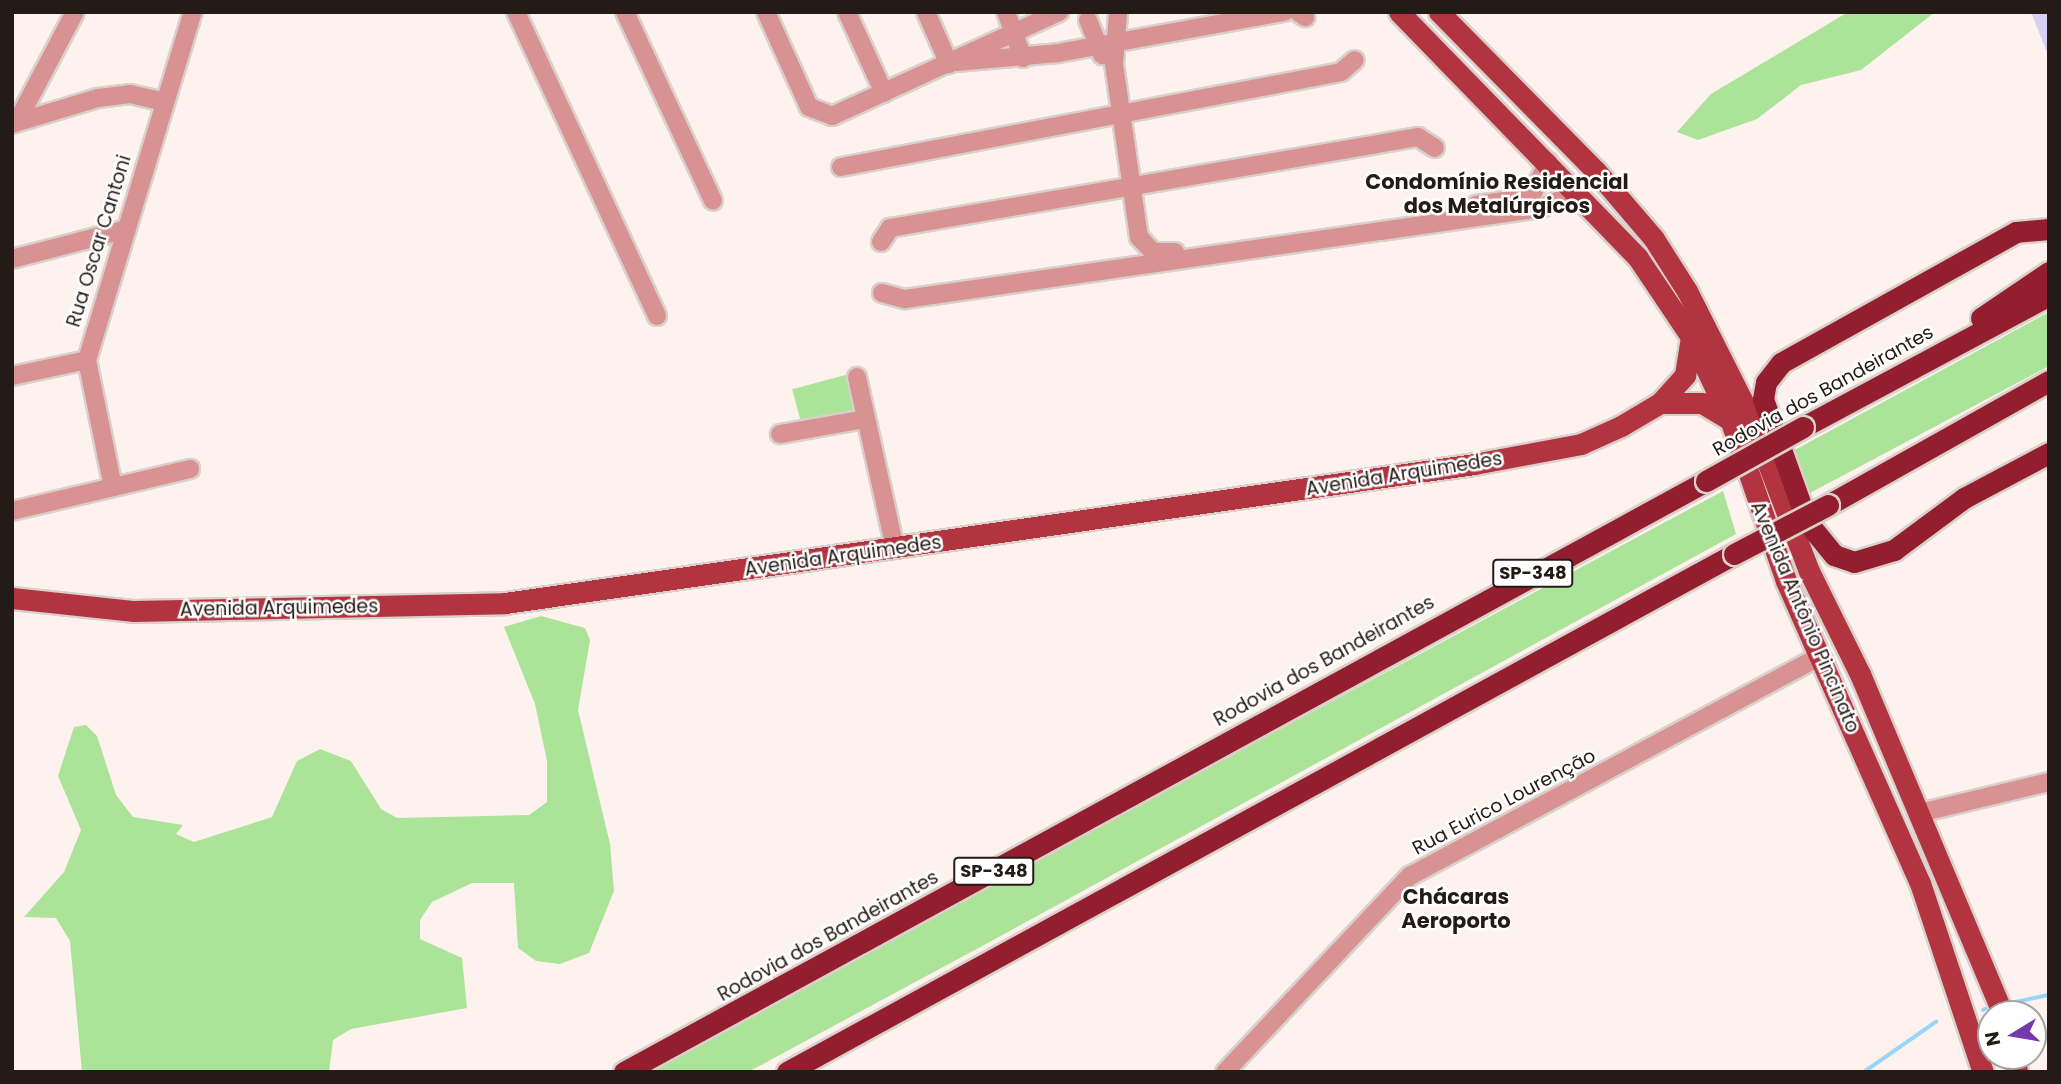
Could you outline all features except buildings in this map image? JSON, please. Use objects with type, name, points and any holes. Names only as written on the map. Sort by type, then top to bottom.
[{"type":"highway","points":[[2049,229],[2016,232],[1781,363],[1766,382],[1762,399],[1812,530],[1834,555],[1854,562],[1894,550],[1964,498],[2049,453]]},
{"type":"highway","points":[[1891,379],[2049,272]]},
{"type":"highway","name":"Rodovia dos Bandeirantes","points":[[624,1072],[2049,295]]},
{"type":"highway","points":[[787,1072],[1828,505],[1949,434],[2049,381]]},
{"type":"highway","points":[[1949,434],[2049,398]]},
{"type":"main road","name":"Avenida Antônio Pincinato","points":[[1399,12],[1548,162],[1638,258],[1691,337],[1730,419],[1818,657],[1920,883],[1983,1072]]},
{"type":"main road","name":"Avenida Antônio Pincinato","points":[[1439,12],[1572,146],[1654,239],[1711,335],[1809,571],[1920,813],[1998,1000]]},
{"type":"main road","points":[[1572,146],[1577,192]]},
{"type":"main road","name":"Avenida Arquimedes","points":[[12,598],[134,611],[505,603],[895,549],[1533,454],[1581,444],[1660,403],[1691,364],[1691,337]]},
{"type":"main road","name":"Avenida Arquimedes","points":[[1660,403],[1702,403],[1730,419]]},
{"type":"main road","points":[[1904,846],[1910,823],[1920,813]]},
{"type":"main road","points":[[1920,883],[1936,901],[1961,960],[1971,966],[1983,959]]},
{"type":"street","points":[[15,123],[75,12]]},
{"type":"street","name":"Rua Oscar Cantoni","points":[[113,487],[87,360],[123,230],[192,12]]},
{"type":"street","points":[[516,12],[657,316]]},
{"type":"street","points":[[625,12],[713,201]]},
{"type":"street","points":[[766,12],[809,107],[820,115],[884,93],[952,63],[1014,29],[1059,12]]},
{"type":"street","points":[[847,12],[884,93]]},
{"type":"street","points":[[926,12],[952,63]]},
{"type":"street","points":[[1006,12],[1023,58]]},
{"type":"street","points":[[952,63],[1023,58],[1284,12]]},
{"type":"street","points":[[1116,116],[1118,13]]},
{"type":"street","points":[[1086,16],[1104,25],[1118,13]]},
{"type":"street","points":[[1086,16],[1100,46],[1116,116],[1136,266]]},
{"type":"street","points":[[841,167],[1341,72],[1355,60]]},
{"type":"street","points":[[15,123],[130,94],[163,102]]},
{"type":"street","points":[[881,242],[890,228],[1418,137],[1435,148]]},
{"type":"street","points":[[1127,189],[1143,247],[1163,254],[1531,197],[1548,162]]},
{"type":"street","points":[[882,293],[905,299],[1556,206],[1577,192]]},
{"type":"street","points":[[12,259],[123,230]]},
{"type":"street","points":[[12,376],[87,360]]},
{"type":"street","points":[[857,377],[864,419],[895,549]]},
{"type":"street","points":[[780,434],[864,419]]},
{"type":"street","points":[[12,510],[190,470]]},
{"type":"street","name":"Rua Eurico Lourenção","points":[[1225,1072],[1410,876],[1818,657]]},
{"type":"street","points":[[1920,813],[2049,782]]},
{"type":"green space","points":[[1848,12],[1935,12],[1861,70],[1801,85],[1757,119],[1698,140],[1677,132],[1711,94]]},
{"type":"green space","points":[[2049,312],[2049,366],[1808,494],[1791,452]]},
{"type":"green space","points":[[853,373],[865,419],[805,436],[792,389]]},
{"type":"green space","points":[[1723,491],[1736,534],[748,1072],[643,1072]]},
{"type":"green space","points":[[541,616],[585,628],[590,640],[578,710],[610,844],[614,891],[589,953],[560,964],[536,961],[518,948],[514,883],[472,883],[432,902],[420,920],[420,939],[462,958],[467,1008],[351,1029],[333,1040],[329,1072],[82,1072],[70,941],[56,918],[24,917],[64,872],[81,830],[58,776],[74,727],[86,725],[97,736],[116,795],[133,817],[183,825],[176,834],[194,842],[272,817],[297,761],[320,749],[351,761],[381,809],[397,818],[529,815],[547,802],[547,761],[535,704],[504,627]]},
{"type":"waterway","points":[[2025,1000],[2049,995]]},
{"type":"waterway","points":[[1864,1072],[1936,1022]]},
{"type":"district","name":"Condomínio Residencial dos Metalúrgicos","points":[[1497,194]]},
{"type":"district","name":"Chácaras Aeroporto","points":[[1456,909]]}]
